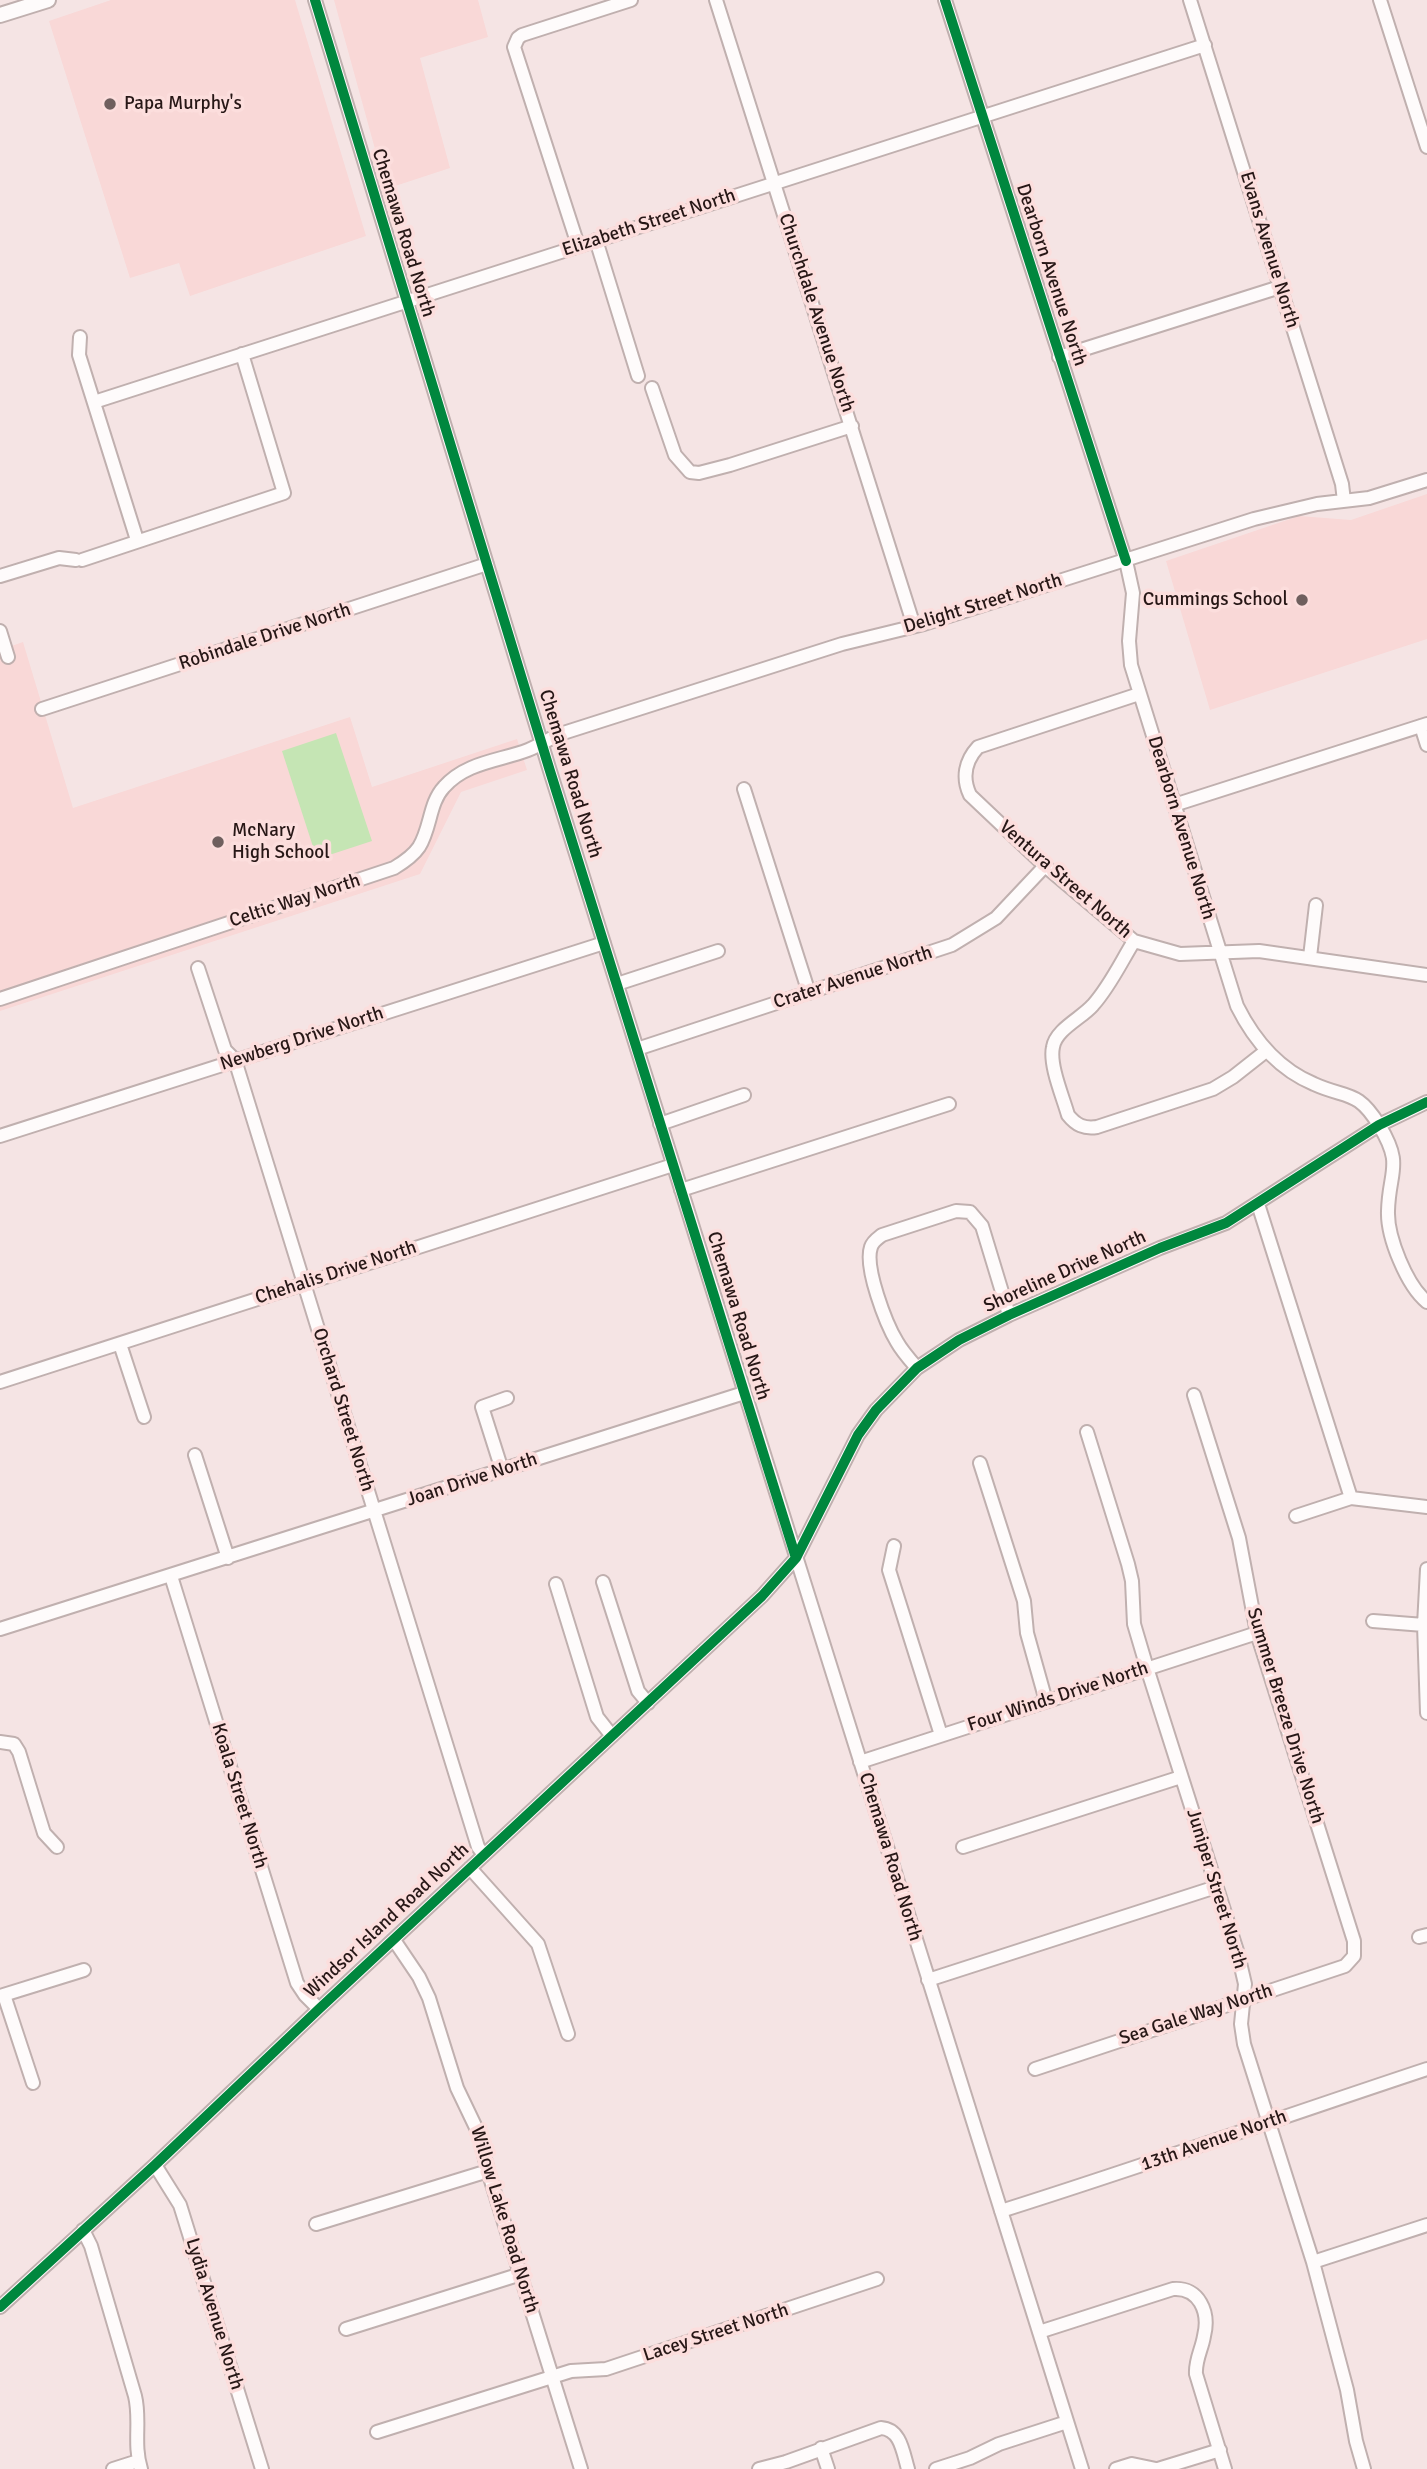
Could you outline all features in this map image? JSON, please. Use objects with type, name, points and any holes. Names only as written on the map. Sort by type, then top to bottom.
[{"type":"main road","points":[[0,16],[48,0]]},
{"type":"street","name":"Chemawa Road North","points":[[315,0],[405,301],[660,1124],[1082,2469]]},
{"type":"street","points":[[578,246],[516,53],[515,42],[522,35],[631,0]]},
{"type":"street","name":"Churchdale Avenue North","points":[[716,0],[914,626]]},
{"type":"street","name":"Dearborn Avenue North","points":[[945,0],[1126,561],[1133,593],[1129,641],[1131,665],[1237,1006],[1266,1051],[1293,1073],[1314,1085],[1360,1100],[1379,1125],[1394,1157],[1387,1215],[1391,1234],[1402,1264],[1427,1303]]},
{"type":"street","name":"Evans Avenue North","points":[[1191,0],[1342,484],[1344,501]]},
{"type":"street","points":[[1380,0],[1422,113],[1427,147]]},
{"type":"street","name":"Elizabeth Street North","points":[[94,402],[1205,45]]},
{"type":"street","points":[[596,240],[638,376]]},
{"type":"street","points":[[1059,358],[1280,287]]},
{"type":"street","points":[[80,337],[79,355],[136,540]]},
{"type":"street","points":[[0,576],[59,558],[79,560],[284,493],[242,354]]},
{"type":"street","points":[[652,388],[675,455],[690,472],[699,473],[730,465],[852,426]]},
{"type":"street","name":"Delight Street North","points":[[542,743],[602,720],[829,648],[914,626],[1254,519],[1288,510],[1369,498],[1427,480]]},
{"type":"street","name":"Robindale Drive North","points":[[42,709],[487,564]]},
{"type":"street","points":[[0,631],[8,657]]},
{"type":"street","name":"Ventura Street North","points":[[1139,694],[978,747],[968,763],[966,786],[977,804],[1134,941],[1180,954],[1259,951],[1427,975]]},
{"type":"street","points":[[1174,805],[1424,725],[1427,745]]},
{"type":"street","name":"Celtic Way North","points":[[0,999],[394,868],[412,855],[419,846],[436,799],[450,781],[471,767],[529,750],[542,743]]},
{"type":"street","points":[[744,789],[809,993]]},
{"type":"street","name":"Crater Avenue North","points":[[637,1049],[917,958],[965,939],[996,918],[1045,866]]},
{"type":"street","points":[[1310,957],[1316,905]]},
{"type":"street","points":[[1134,941],[1104,991],[1054,1042],[1052,1060],[1069,1115],[1074,1122],[1082,1126],[1097,1127],[1213,1088],[1266,1051]]},
{"type":"street","name":"Newberg Drive North","points":[[0,1136],[604,943]]},
{"type":"street","points":[[617,984],[718,951]]},
{"type":"street","name":"Orchard Street North","points":[[198,968],[225,1050],[235,1060],[478,1847],[484,1855]]},
{"type":"street","points":[[660,1124],[744,1095]]},
{"type":"street","name":"Shoreline Drive North","points":[[796,1558],[858,1435],[876,1410],[917,1368],[959,1340],[1009,1315],[1127,1262],[1226,1223],[1379,1125],[1427,1102]]},
{"type":"street","points":[[681,1190],[949,1104]]},
{"type":"street","name":"Chehalis Drive North","points":[[0,1382],[673,1165]]},
{"type":"street","points":[[1258,1204],[1352,1498]]},
{"type":"street","points":[[917,1368],[897,1343],[888,1325],[871,1269],[870,1249],[881,1235],[956,1211],[970,1212],[982,1226],[1009,1315]]},
{"type":"street","points":[[120,1344],[144,1418]]},
{"type":"street","name":"Joan Drive North","points":[[0,1629],[744,1393]]},
{"type":"street","name":"Summer Breeze Drive North","points":[[1194,1395],[1239,1538],[1256,1633],[1354,1941],[1354,1956]]},
{"type":"street","points":[[502,1470],[482,1406],[507,1398]]},
{"type":"street","name":"Juniper Street North","points":[[1087,1432],[1128,1564],[1132,1581],[1134,1624],[1238,1954],[1245,1984],[1241,2024],[1244,2044],[1313,2262],[1347,2390],[1364,2469]]},
{"type":"street","points":[[195,1455],[228,1558]]},
{"type":"street","points":[[980,1463],[1024,1601],[1027,1633],[1046,1701]]},
{"type":"street","points":[[1296,1516],[1352,1498],[1427,1507]]},
{"type":"street","points":[[894,1546],[889,1570],[941,1735]]},
{"type":"street","name":"Windsor Island Road North","points":[[0,2307],[762,1596],[796,1558]]},
{"type":"street","points":[[1427,1569],[1424,1625],[1427,1713]]},
{"type":"street","name":"Koala Street North","points":[[171,1576],[297,1983],[305,1996],[319,2009]]},
{"type":"street","points":[[603,1582],[638,1690],[648,1703]]},
{"type":"street","points":[[556,1584],[597,1717],[612,1737]]},
{"type":"street","points":[[1373,1622],[1424,1625]]},
{"type":"street","name":"Four Winds Drive North","points":[[860,1762],[1256,1633]]},
{"type":"street","points":[[0,1742],[13,1744],[19,1752],[44,1833],[57,1847]]},
{"type":"street","points":[[963,1847],[1181,1777]]},
{"type":"street","points":[[470,1868],[538,1944],[568,2034]]},
{"type":"street","points":[[928,1980],[1216,1887]]},
{"type":"street","name":"Willow Lake Road North","points":[[394,1940],[419,1977],[429,1998],[457,2088],[479,2134],[488,2171],[581,2469]]},
{"type":"street","name":"Sea Gale Way North","points":[[1035,2069],[1345,1966],[1354,1956]]},
{"type":"street","points":[[33,2083],[2,1996],[84,1970]]},
{"type":"street","name":"13th Avenue North","points":[[1001,2211],[1148,2165],[1427,2069]]},
{"type":"street","name":"Lydia Avenue North","points":[[155,2165],[180,2205],[262,2469]]},
{"type":"street","points":[[316,2224],[488,2171]]},
{"type":"street","points":[[1313,2262],[1427,2225]]},
{"type":"street","points":[[83,2230],[91,2246],[138,2408],[136,2449],[140,2465],[113,2469]]},
{"type":"street","points":[[345,2329],[521,2274]]},
{"type":"street","name":"Lacey Street North","points":[[377,2432],[571,2371],[606,2369],[877,2279]]},
{"type":"street","points":[[1039,2332],[1172,2288],[1194,2294],[1203,2308],[1206,2329],[1196,2374],[1225,2469]]},
{"type":"street","points":[[936,2469],[970,2458],[999,2444],[1067,2422]]},
{"type":"street","points":[[759,2469],[887,2428],[898,2437],[908,2469]]},
{"type":"street","points":[[821,2448],[828,2469]]},
{"type":"street","points":[[1116,2469],[1132,2464],[1157,2469],[1220,2450]]},
{"type":"shaded area","points":[[111,0],[295,0],[366,236],[190,296],[179,263],[130,278],[49,21]]},
{"type":"shaded area","points":[[334,0],[478,0],[488,37],[420,58],[450,168],[386,189]]},
{"type":"shaded area","name":"Cummings School","points":[[1427,494],[1427,639],[1210,710],[1166,561],[1299,516],[1351,520]]},
{"type":"shaded area","name":"McNary High School","points":[[23,642],[73,808],[350,717],[372,787],[517,739],[527,770],[461,792],[420,874],[0,1011],[0,650]]},
{"type":"green space","points":[[336,733],[372,841],[317,859],[282,751]]},
{"type":"cycle path","points":[[315,0],[550,771],[796,1558]]},
{"type":"cycle path","points":[[945,0],[1126,561]]},
{"type":"cycle path","points":[[0,2307],[762,1596],[796,1558],[858,1435],[876,1410],[917,1368],[959,1340],[1009,1315],[1160,1248],[1226,1223],[1379,1125],[1427,1102]]},
{"type":"place","name":"Papa Murphy's","points":[[110,104]]},
{"type":"place","name":"Cummings School","points":[[1302,600]]},
{"type":"place","name":"McNary High School","points":[[218,842]]}]
